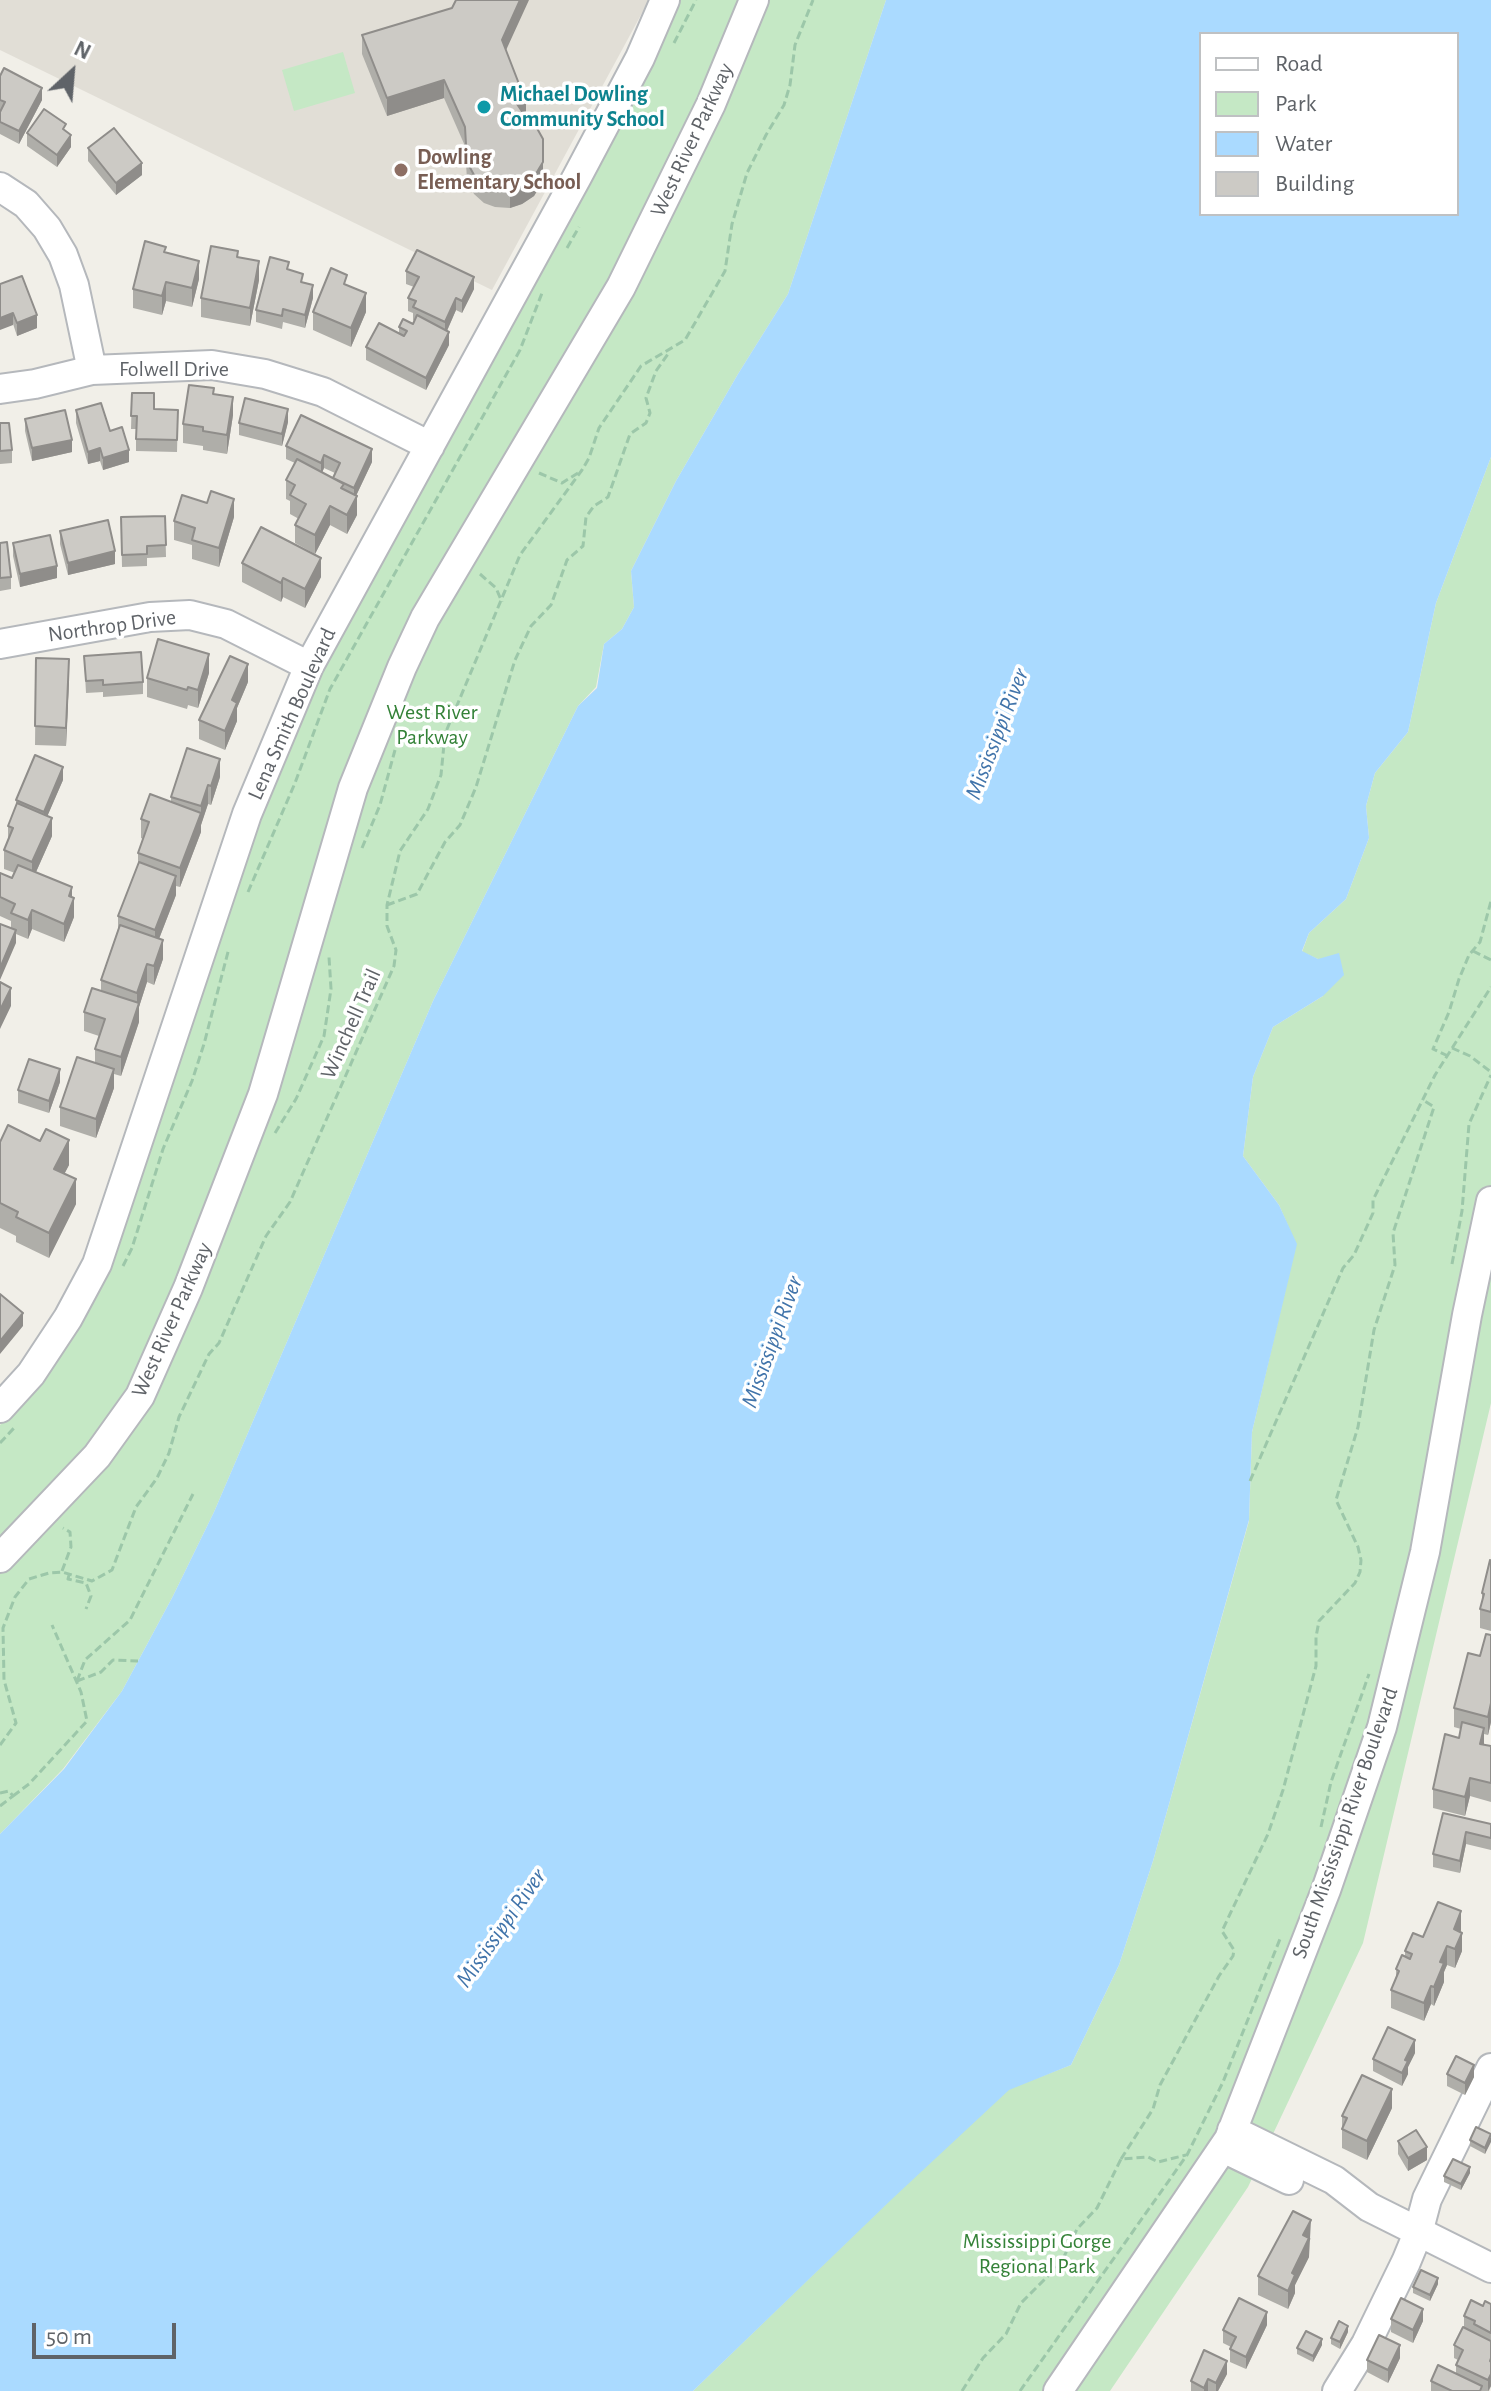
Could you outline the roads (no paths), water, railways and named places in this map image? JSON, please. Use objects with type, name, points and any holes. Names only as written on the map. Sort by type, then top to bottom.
[{"type":"street","name":"Lena Smith Boulevard","points":[[10,1415],[97,1264],[247,814],[309,666],[577,177],[640,58],[665,0]]},
{"type":"street","name":"West River Parkway","points":[[6,1543],[97,1456],[140,1396],[218,1216],[263,1094],[353,788],[402,667],[425,618],[621,287],[711,104],[754,0]]},
{"type":"street","points":[[0,187],[26,204],[47,228],[63,255],[74,285],[92,370]]},
{"type":"street","name":"Folwell Drive","points":[[0,389],[92,370],[212,365],[265,374],[323,392],[430,446]]},
{"type":"street","name":"Northrop Drive","points":[[0,644],[150,617],[190,615],[226,624],[309,666]]},
{"type":"street","name":"South Mississippi River Boulevard","points":[[1058,2391],[1228,2139],[1326,1890],[1382,1727],[1425,1552],[1467,1315],[1491,1201]]},
{"type":"street","points":[[1337,2391],[1366,2344],[1418,2233],[1427,2199],[1491,2068]]},
{"type":"street","points":[[1228,2139],[1334,2180],[1369,2207],[1491,2268]]},
{"type":"water","name":"Mississippi River","points":[[886,0],[1491,0],[1491,457],[1436,603],[1408,732],[1375,773],[1366,806],[1369,838],[1346,899],[1309,933],[1302,951],[1318,959],[1339,953],[1344,975],[1323,996],[1273,1027],[1253,1077],[1243,1156],[1279,1205],[1297,1244],[1252,1432],[1249,1520],[1153,1861],[1119,1965],[1071,2065],[1009,2090],[693,2391],[0,2391],[0,1834],[64,1769],[122,1691],[173,1596],[214,1512],[433,1001],[578,706],[597,688],[604,644],[622,629],[634,607],[631,571],[676,481],[788,294]]},
{"type":"place","name":"Michael Dowling Community School","points":[[484,107]]},
{"type":"place","name":"Dowling Elementary School","points":[[401,170]]},
{"type":"park label","name":"Mississippi Gorge Regional Park","points":[[1037,2254]]}]
